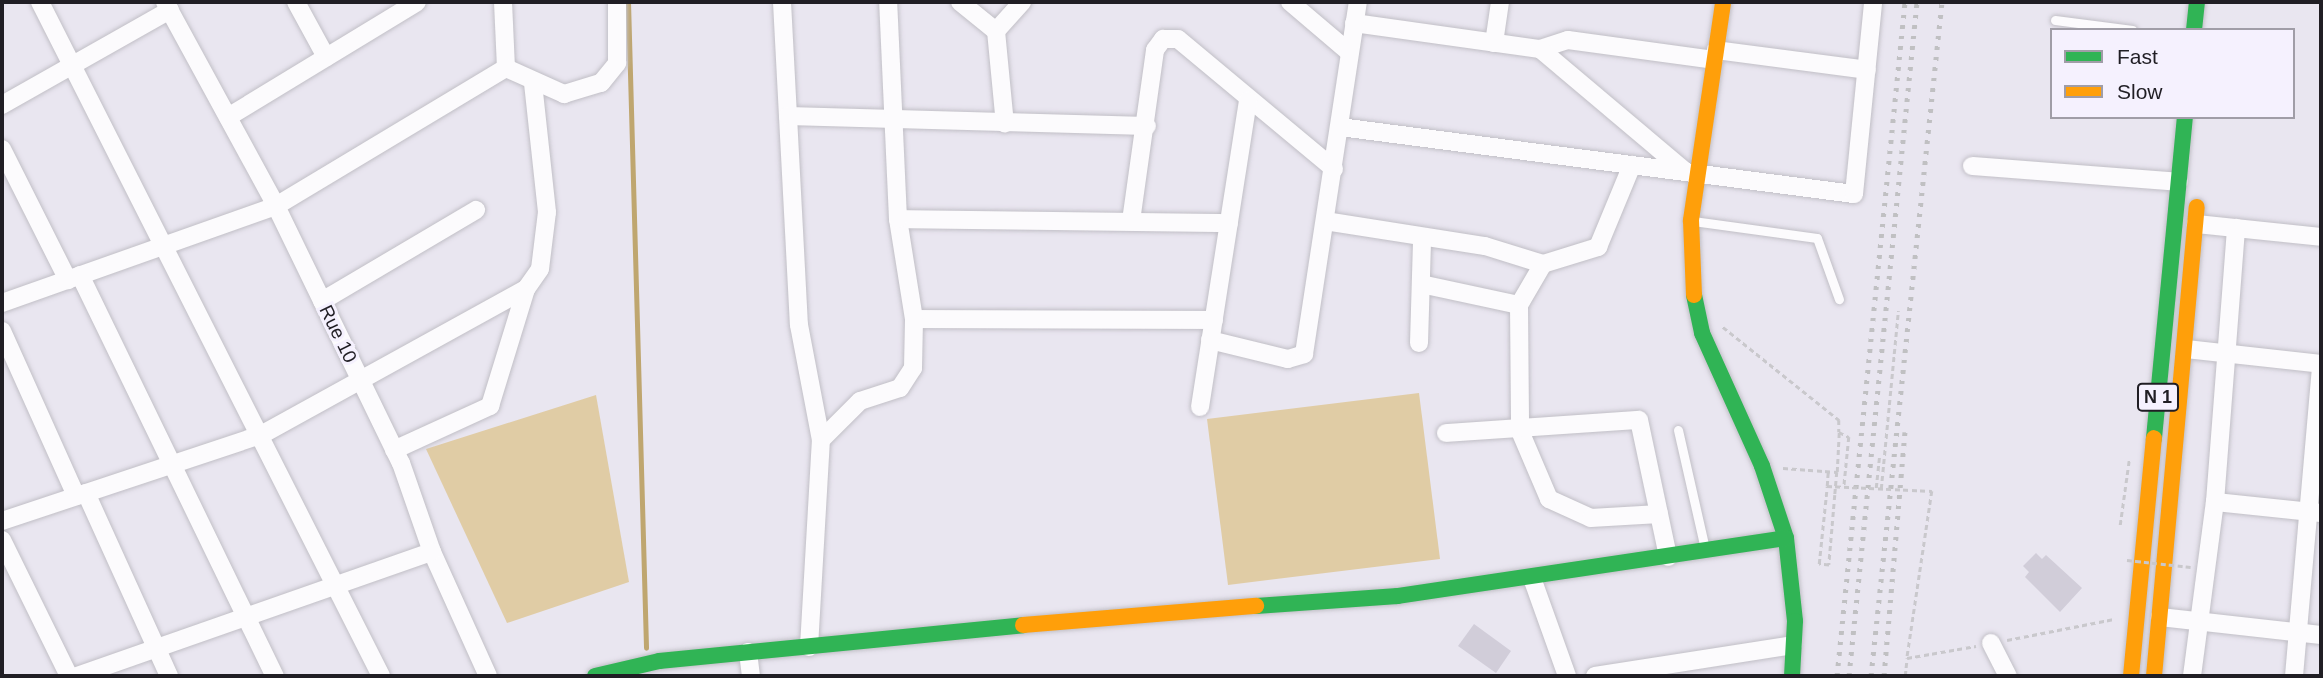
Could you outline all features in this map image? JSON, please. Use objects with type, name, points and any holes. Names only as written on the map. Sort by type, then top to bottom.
[{"type":"main road","points":[[1723,2],[1691,173],[1691,220],[1700,324],[1762,466],[1786,538],[1793,645],[1792,676]]},
{"type":"main road","points":[[2194,28],[2196,2]]},
{"type":"main road","name":"N 1","points":[[2131,676],[2185,119]]},
{"type":"main road","name":"N 1","points":[[2154,676],[2200,184]]},
{"type":"main road","points":[[595,676],[748,652],[1143,612],[1398,596],[1786,538]]},
{"type":"street","points":[[40,2],[75,67],[162,246],[338,585],[381,676]]},
{"type":"street","points":[[296,2],[326,57]]},
{"type":"street","points":[[228,117],[417,2]]},
{"type":"street","points":[[503,2],[506,68]]},
{"type":"street","points":[[506,68],[533,83],[564,94],[609,77],[617,63],[617,2]]},
{"type":"street","points":[[782,2],[799,325],[821,440],[809,647]]},
{"type":"street","points":[[821,440],[860,401],[900,387],[913,368],[914,319],[898,219],[888,2]]},
{"type":"street","points":[[960,2],[996,31],[1005,124]]},
{"type":"street","points":[[996,31],[1022,2]]},
{"type":"street","points":[[1290,2],[1349,52]]},
{"type":"street","points":[[1210,340],[1288,359],[1304,354],[1358,2]]},
{"type":"street","points":[[1340,127],[1854,194],[1874,2]]},
{"type":"street","points":[[1494,43],[1495,5]]},
{"type":"street","points":[[2,105],[75,67],[167,6]]},
{"type":"street","name":"Rue 10","points":[[167,6],[276,206],[394,450],[432,552],[488,676]]},
{"type":"street","points":[[1354,23],[1540,49],[1568,40],[1867,70]]},
{"type":"street","points":[[1131,221],[1147,126],[1155,50],[1163,39],[1178,39],[1248,101],[1334,169]]},
{"type":"street","points":[[1540,49],[1691,173]]},
{"type":"street","points":[[2,303],[276,206],[506,68]]},
{"type":"street","points":[[394,450],[489,406],[526,289],[540,269],[547,212],[533,83]]},
{"type":"street","points":[[1200,407],[1248,101]]},
{"type":"street","points":[[788,117],[892,124],[1147,126]]},
{"type":"street","points":[[2,149],[74,278],[171,465],[275,676]]},
{"type":"street","points":[[1325,221],[1422,240],[1485,246],[1543,264],[1598,247],[1632,165]]},
{"type":"street","points":[[1972,166],[2178,182]]},
{"type":"street","points":[[322,301],[476,210]]},
{"type":"street","points":[[898,219],[1229,223]]},
{"type":"street","points":[[2196,224],[2321,237]]},
{"type":"street","points":[[2192,676],[2215,502],[2224,353],[2236,228]]},
{"type":"street","points":[[1419,343],[1422,240]]},
{"type":"street","points":[[1543,264],[1519,305],[1520,431],[1549,499],[1564,511],[1591,518],[1658,514]]},
{"type":"street","points":[[1421,284],[1519,305]]},
{"type":"street","points":[[2,521],[261,435],[362,384],[526,289]]},
{"type":"street","points":[[914,319],[1214,320]]},
{"type":"street","points":[[2,331],[169,676]]},
{"type":"street","points":[[2186,349],[2321,365],[2316,512],[2294,676]]},
{"type":"street","points":[[1446,433],[1520,431],[1639,420],[1668,557]]},
{"type":"street","points":[[2215,502],[2316,512]]},
{"type":"street","points":[[2,540],[69,676]]},
{"type":"street","points":[[77,676],[432,552]]},
{"type":"street","points":[[1532,578],[1567,676]]},
{"type":"street","points":[[2160,617],[2321,635]]},
{"type":"street","points":[[1991,643],[2008,676]]},
{"type":"street","points":[[1597,676],[1793,645]]},
{"type":"street","points":[[748,652],[751,676]]},
{"type":"lane","points":[[2055,20],[2117,28]]},
{"type":"lane","points":[[1691,220],[1817,238],[1839,299]]},
{"type":"lane","points":[[1678,430],[1706,551]]},
{"type":"path","points":[[1881,489],[1898,311]]},
{"type":"path","points":[[1700,324],[1714,320],[1839,420],[1838,472],[1829,565],[1819,564],[1828,472]]},
{"type":"path","points":[[1839,432],[1849,437],[1844,487]]},
{"type":"path","points":[[1876,488],[1879,457]]},
{"type":"path","points":[[1762,466],[1838,472]]},
{"type":"path","points":[[1827,486],[1932,491],[1905,676]]},
{"type":"path","points":[[2127,559],[2191,567]]},
{"type":"path","points":[[1908,658],[2138,615]]},
{"type":"shaded area","points":[[1419,393],[1440,559],[1228,585],[1207,419]]},
{"type":"shaded area","points":[[596,395],[629,582],[507,623],[426,449]]},
{"type":"building","points":[[2036,553],[2042,559],[2046,555],[2082,588],[2060,612],[2025,577],[2029,572],[2023,566]]},
{"type":"building","points":[[1474,624],[1511,651],[1496,673],[1458,646]]},
{"type":"waterway","points":[[628,2],[646,648]]},
{"type":"railway","points":[[1837,676],[1905,2]]},
{"type":"railway","points":[[1849,676],[1917,2]]},
{"type":"railway","points":[[1871,676],[1942,2]]},
{"type":"railway","points":[[1884,676],[1905,432]]},
{"type":"traffic: fast","points":[[2194,28],[2197,2]]},
{"type":"traffic: fast","points":[[2154,438],[2185,119]]},
{"type":"traffic: fast","points":[[1694,295],[1702,333],[1762,466],[1786,538],[1795,621],[1792,676]]},
{"type":"traffic: fast","points":[[1256,606],[1398,596],[1786,538]]},
{"type":"traffic: fast","points":[[595,676],[659,661],[1023,625]]},
{"type":"traffic: slow","points":[[1694,295],[1691,220],[1723,2]]},
{"type":"traffic: slow","points":[[2154,676],[2197,207]]},
{"type":"traffic: slow","points":[[2131,676],[2154,438]]},
{"type":"traffic: slow","points":[[1023,625],[1256,606]]}]
